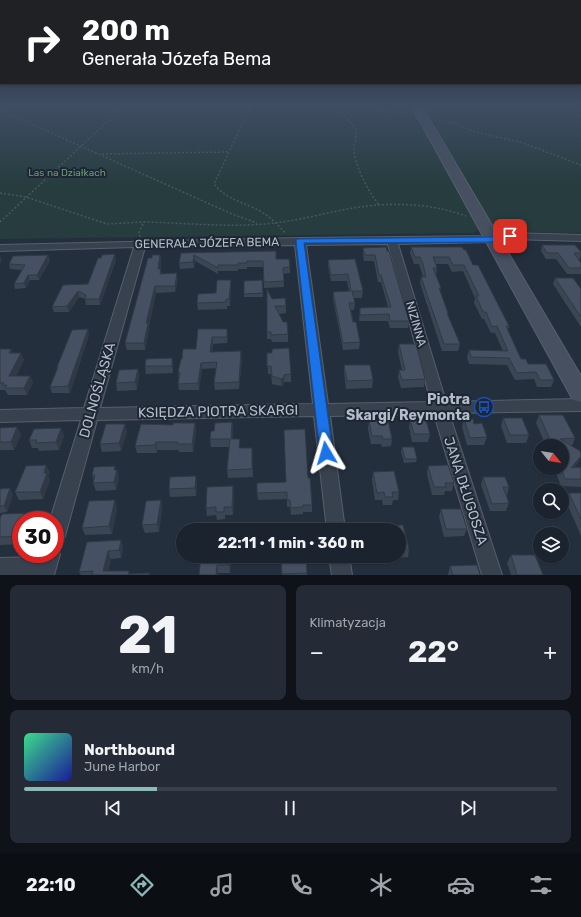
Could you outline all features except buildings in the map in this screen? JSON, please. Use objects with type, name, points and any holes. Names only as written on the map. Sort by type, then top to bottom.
[{"type":"main road","points":[[431,132],[491,239],[581,394]]},
{"type":"street","name":"GENERAŁA JÓZEFA BEMA","points":[[0,248],[294,241],[491,239],[510,236],[581,238]]},
{"type":"street","name":"NIZINNA","points":[[392,240],[440,408]]},
{"type":"street","points":[[294,241],[321,409],[335,523]]},
{"type":"street","name":"DOLNOŚLĄSKA","points":[[62,511],[140,244]]},
{"type":"street","name":"KSIĘDZA PIOTRA SKARGI","points":[[0,416],[581,405]]},
{"type":"street","name":"JANA DŁUGOSZA","points":[[440,408],[492,575]]},
{"type":"street","points":[[340,563],[342,575]]},
{"type":"street","points":[[0,568],[47,565]]},
{"type":"path","points":[[51,132],[232,214],[258,223]]},
{"type":"path","points":[[0,222],[95,132]]},
{"type":"path","points":[[238,132],[214,184],[218,190],[237,202],[259,210],[294,241]]},
{"type":"path","points":[[355,132],[354,150],[357,165],[368,190],[379,204]]},
{"type":"path","points":[[477,132],[523,143],[581,165]]},
{"type":"path","points":[[100,154],[229,152]]},
{"type":"path","points":[[0,193],[26,197],[107,224],[144,222],[196,222],[221,225],[274,223],[292,218],[379,204],[430,206],[462,213],[468,217]]},
{"type":"path","points":[[140,244],[139,232],[144,222]]},
{"type":"green space","name":"Las na Działkach","points":[[0,132],[425,132],[479,229],[474,233],[0,239]]},
{"type":"green space","points":[[437,132],[581,132],[581,233],[511,232],[494,230]]},
{"type":"place","name":"Piotra Skargi/Reymonta","points":[[484,407]]},
{"type":"route","points":[[326,453],[300,241],[491,239],[510,236]]}]
